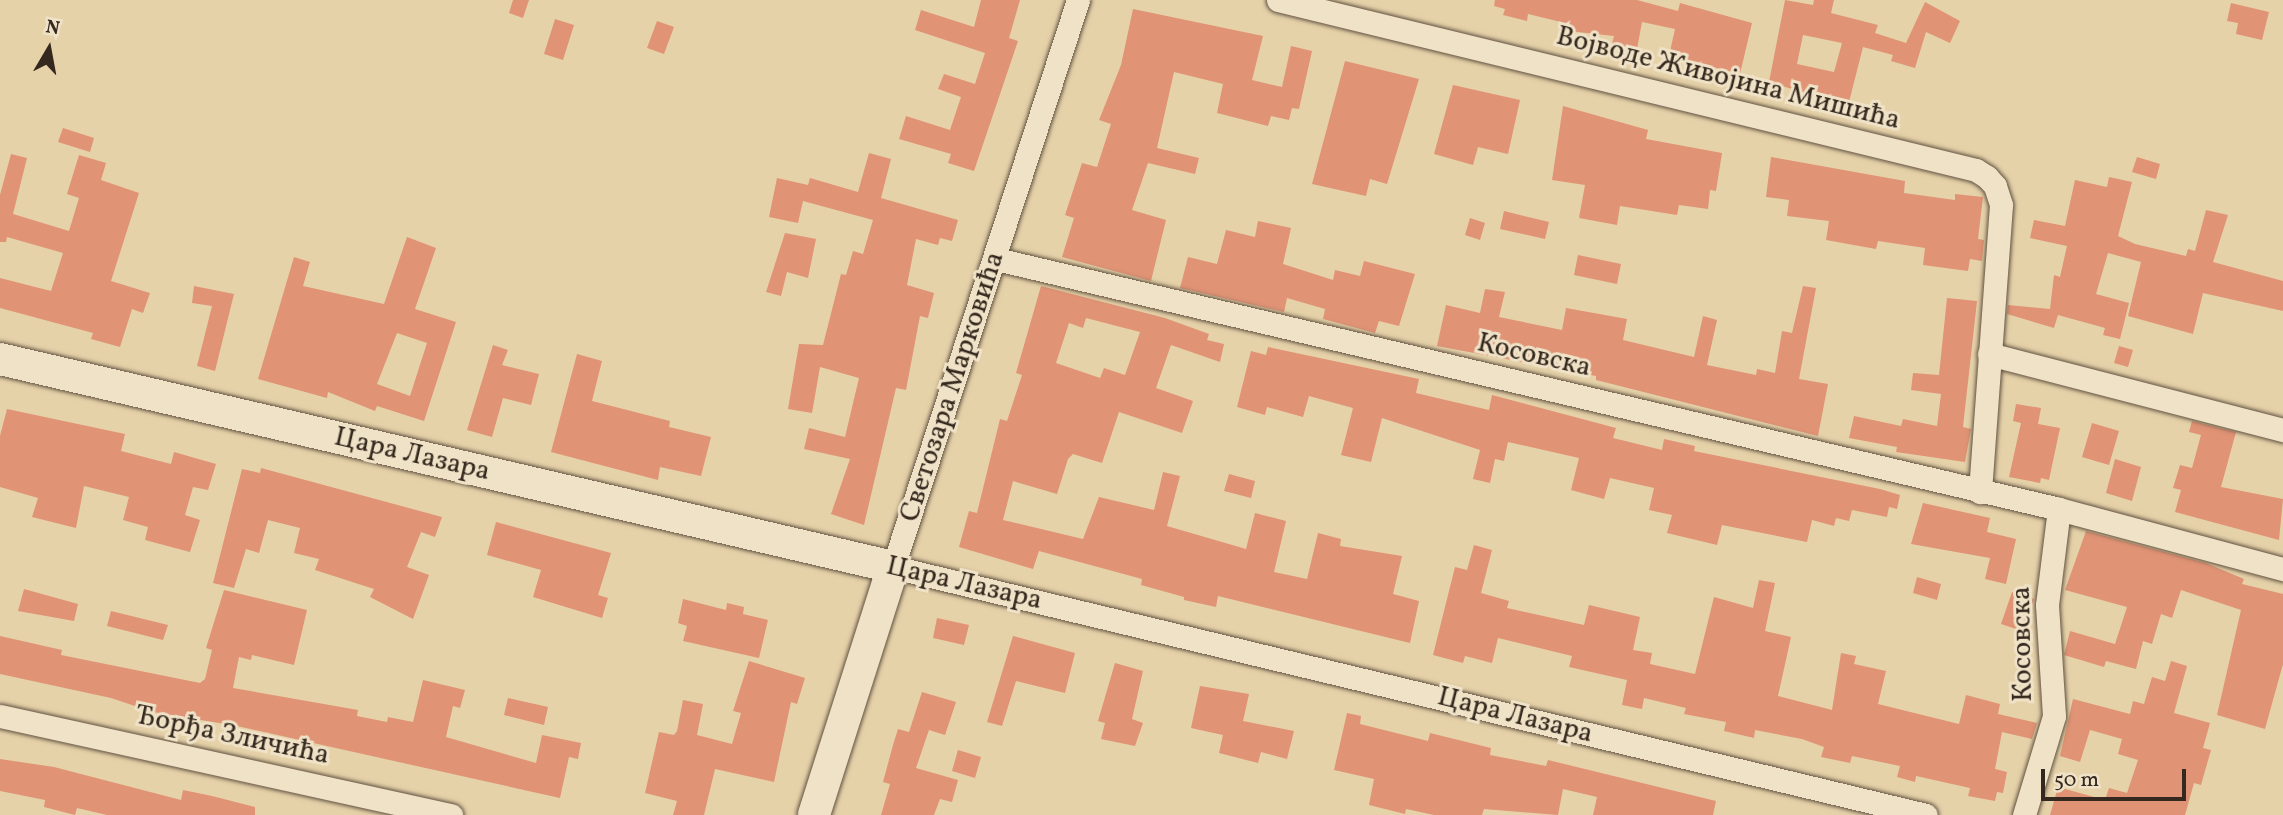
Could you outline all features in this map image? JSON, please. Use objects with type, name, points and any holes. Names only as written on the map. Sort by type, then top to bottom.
[{"type":"street","name":"Светозара Марковића","points":[[814,815],[1079,0]]},
{"type":"street","name":"Војводе Живојина Мишића","points":[[1278,0],[1976,170],[1995,186],[2001,205],[1980,492]]},
{"type":"street","name":"Косовска","points":[[996,259],[2059,509],[2283,569]]},
{"type":"street","points":[[1989,354],[2283,430]]},
{"type":"street","name":"Цара Лазара","points":[[0,359],[893,567],[1926,815]]},
{"type":"street","name":"Косовска","points":[[2024,815],[2054,716],[2047,605],[2059,509]]},
{"type":"street","name":"Ђорђа Зличића","points":[[0,716],[451,815]]},
{"type":"building","points":[[513,0],[529,0],[523,18],[509,13]]},
{"type":"building","points":[[981,0],[1020,0],[1009,38],[1018,41],[974,171],[948,163],[951,154],[899,139],[906,116],[950,130],[961,97],[938,89],[944,74],[975,84],[985,53],[915,30],[921,10],[974,27]]},
{"type":"building","points":[[1495,0],[1637,0],[1678,11],[1680,3],[1752,23],[1740,74],[1669,56],[1675,29],[1642,22],[1637,49],[1612,44],[1614,36],[1559,30],[1561,22],[1528,14],[1527,21],[1503,15],[1505,9],[1494,6]]},
{"type":"building","points":[[1785,0],[1813,5],[1814,0],[1834,0],[1831,13],[1878,25],[1875,33],[1906,43],[1925,2],[1960,21],[1950,43],[1926,32],[1915,68],[1891,61],[1893,55],[1863,47],[1848,106],[1769,82]],"holes":[[[1803,35],[1842,43],[1834,72],[1797,64]]]},
{"type":"building","points":[[2231,3],[2269,12],[2262,40],[2236,34],[2238,23],[2227,21]]},
{"type":"building","points":[[1133,9],[1263,36],[1252,80],[1282,87],[1291,46],[1312,51],[1299,109],[1292,108],[1289,120],[1271,116],[1268,126],[1217,113],[1223,84],[1174,72],[1157,148],[1199,158],[1195,174],[1148,163],[1132,210],[1166,220],[1151,281],[1062,257],[1074,218],[1065,215],[1082,163],[1097,167],[1111,124],[1099,120],[1121,65]]},
{"type":"building","points":[[555,19],[574,25],[563,60],[544,54]]},
{"type":"building","points":[[657,21],[674,27],[664,54],[647,48]]},
{"type":"building","points":[[1345,61],[1419,79],[1387,184],[1370,179],[1366,196],[1312,184]]},
{"type":"building","points":[[1453,85],[1520,100],[1508,154],[1478,147],[1473,165],[1434,154]]},
{"type":"building","points":[[1563,106],[1648,130],[1646,139],[1722,153],[1716,191],[1710,190],[1708,209],[1679,205],[1677,215],[1620,206],[1617,225],[1579,218],[1585,185],[1552,180]]},
{"type":"building","points":[[63,128],[94,138],[90,152],[58,142]]},
{"type":"building","points":[[869,153],[891,159],[881,198],[958,220],[952,241],[940,238],[938,245],[916,239],[907,285],[934,293],[928,318],[920,316],[906,390],[896,388],[864,525],[831,514],[850,459],[804,449],[809,428],[845,437],[859,378],[820,367],[812,413],[788,409],[799,344],[823,345],[841,274],[846,275],[853,251],[863,254],[873,220],[803,201],[798,223],[769,217],[777,178],[808,185],[810,178],[858,192]]},
{"type":"building","points":[[11,154],[27,158],[13,214],[69,231],[79,198],[67,194],[79,155],[106,163],[101,180],[139,193],[111,281],[150,293],[143,313],[132,309],[120,347],[91,339],[93,333],[0,308],[0,278],[51,291],[63,253],[7,237],[6,242],[0,242],[0,195]]},
{"type":"building","points":[[1771,157],[1905,181],[1904,193],[1955,200],[1955,194],[1983,197],[1978,239],[1984,240],[1982,261],[1970,259],[1968,271],[1923,265],[1925,248],[1878,241],[1876,249],[1826,240],[1829,221],[1787,216],[1789,200],[1766,197]]},
{"type":"building","points":[[2137,157],[2160,164],[2156,179],[2132,172]]},
{"type":"building","points":[[2109,177],[2132,182],[2118,236],[2135,244],[2186,256],[2188,249],[2195,251],[2206,210],[2228,215],[2213,262],[2283,281],[2283,311],[2203,293],[2193,334],[2128,316],[2141,262],[2108,253],[2096,294],[2129,303],[2120,339],[2103,335],[2105,328],[2058,315],[2054,328],[2007,314],[2008,305],[2050,309],[2054,275],[2060,277],[2067,246],[2030,238],[2034,220],[2065,226],[2075,180],[2107,187]]},
{"type":"building","points":[[1504,211],[1549,222],[1545,239],[1500,229]]},
{"type":"building","points":[[1470,218],[1485,223],[1480,240],[1465,235]]},
{"type":"building","points":[[1258,221],[1291,228],[1283,264],[1333,280],[1335,270],[1360,276],[1364,261],[1415,274],[1399,326],[1379,321],[1375,333],[1323,319],[1325,309],[1287,298],[1284,312],[1180,288],[1188,257],[1217,264],[1226,230],[1255,237]]},
{"type":"building","points":[[785,233],[816,239],[808,278],[787,272],[781,296],[766,292]]},
{"type":"building","points":[[407,237],[436,248],[415,309],[456,322],[424,421],[377,406],[375,411],[328,392],[327,398],[258,379],[294,257],[310,262],[303,286],[384,304]],"holes":[[[397,333],[427,343],[410,396],[377,384]]]},
{"type":"building","points":[[1578,255],[1621,264],[1617,284],[1574,275]]},
{"type":"building","points":[[194,286],[234,294],[215,371],[197,366],[212,306],[192,303]]},
{"type":"building","points":[[1041,286],[1165,318],[1209,334],[1207,340],[1224,344],[1220,362],[1171,345],[1156,388],[1193,401],[1182,433],[1119,412],[1102,463],[1073,454],[1068,459],[1057,494],[1013,481],[1003,520],[1083,539],[1099,497],[1154,510],[1163,472],[1180,476],[1167,526],[1246,549],[1255,513],[1286,521],[1274,572],[1307,579],[1318,533],[1341,539],[1340,546],[1402,556],[1393,594],[1419,601],[1410,643],[1218,596],[1216,607],[1184,600],[1184,597],[1141,585],[1142,579],[1039,551],[1033,569],[959,547],[969,511],[977,513],[1000,419],[1007,421],[1022,375],[1016,373]],"holes":[[[1086,318],[1140,332],[1125,375],[1104,368],[1100,378],[1056,363],[1069,323],[1083,328]]]},
{"type":"building","points":[[1803,286],[1816,288],[1799,379],[1828,384],[1818,436],[1596,380],[1596,376],[1437,346],[1446,305],[1480,313],[1485,289],[1505,292],[1499,317],[1562,330],[1566,308],[1627,319],[1623,340],[1694,357],[1703,316],[1717,320],[1707,365],[1756,375],[1757,369],[1775,373],[1782,331],[1792,333]]},
{"type":"building","points":[[1947,298],[1977,301],[1963,427],[1971,429],[1965,462],[1896,452],[1897,447],[1849,438],[1854,416],[1901,426],[1903,419],[1937,426],[1941,394],[1911,390],[1913,373],[1939,375]]},
{"type":"building","points":[[493,345],[508,350],[502,365],[539,374],[531,405],[503,398],[492,437],[467,430]]},
{"type":"building","points":[[2119,346],[2133,350],[2128,367],[2114,363]]},
{"type":"building","points":[[1268,347],[1419,379],[1416,393],[1437,398],[1489,410],[1492,395],[1616,428],[1613,438],[1662,450],[1664,439],[1695,446],[1694,451],[1880,489],[1900,495],[1897,509],[1889,507],[1887,517],[1852,510],[1849,521],[1836,518],[1834,526],[1812,520],[1807,542],[1722,525],[1717,545],[1667,533],[1672,515],[1649,510],[1654,488],[1610,478],[1604,499],[1571,490],[1579,458],[1508,442],[1504,461],[1495,459],[1490,483],[1473,479],[1480,450],[1382,418],[1371,462],[1341,455],[1353,408],[1309,396],[1303,417],[1267,407],[1265,415],[1237,407],[1251,351],[1266,355]]},
{"type":"building","points":[[577,354],[602,361],[592,401],[670,421],[669,427],[711,437],[701,476],[660,467],[658,480],[551,452]]},
{"type":"building","points":[[2016,404],[2041,408],[2038,424],[2060,428],[2049,480],[2041,478],[2040,483],[2009,477],[2021,423],[2013,421]]},
{"type":"building","points":[[7,409],[125,434],[121,451],[171,464],[174,452],[216,464],[208,490],[193,487],[185,515],[200,520],[190,552],[145,540],[148,527],[123,520],[129,497],[84,486],[76,528],[32,517],[38,498],[0,487],[0,436]]},
{"type":"building","points":[[2192,421],[2236,432],[2221,487],[2283,499],[2279,540],[2175,512],[2181,490],[2173,488],[2180,465],[2192,468],[2201,435],[2189,432]]},
{"type":"building","points":[[2092,423],[2119,431],[2109,465],[2082,457]]},
{"type":"building","points":[[2115,459],[2141,467],[2132,501],[2106,493]]},
{"type":"building","points":[[261,468],[442,517],[435,537],[421,532],[407,567],[429,575],[413,619],[370,597],[374,589],[315,570],[319,559],[294,553],[300,528],[268,520],[259,553],[246,549],[234,588],[213,583],[242,469],[260,473]]},
{"type":"building","points":[[1229,474],[1255,481],[1251,498],[1224,491]]},
{"type":"building","points":[[1923,503],[1990,518],[1987,532],[2016,539],[2006,584],[1985,579],[1990,558],[1911,544]]},
{"type":"building","points":[[496,522],[611,553],[598,595],[608,598],[602,618],[533,597],[541,570],[487,555]]},
{"type":"building","points":[[2086,531],[2206,563],[2244,579],[2242,584],[2283,594],[2283,664],[2265,729],[2217,715],[2241,610],[2181,590],[2172,618],[2161,614],[2152,644],[2143,641],[2136,669],[2106,661],[2104,667],[2064,655],[2070,631],[2115,644],[2127,607],[2065,590]]},
{"type":"building","points":[[1474,545],[1492,550],[1481,593],[1509,601],[1507,608],[1584,625],[1589,605],[1640,617],[1633,650],[1652,653],[1650,664],[1695,674],[1714,597],[1753,608],[1759,580],[1775,583],[1765,631],[1791,637],[1778,696],[1832,710],[1841,653],[1856,656],[1854,664],[1886,671],[1878,704],[1959,724],[1966,695],[2000,704],[1998,714],[2037,723],[2032,739],[2002,732],[1995,769],[2007,772],[2003,793],[1997,792],[1995,801],[1968,796],[1970,788],[1916,776],[1915,782],[1897,777],[1900,766],[1852,756],[1850,763],[1821,757],[1824,747],[1802,739],[1755,730],[1754,738],[1724,731],[1726,722],[1684,714],[1686,708],[1644,698],[1642,709],[1622,705],[1627,680],[1569,667],[1572,656],[1498,638],[1492,663],[1465,656],[1463,663],[1433,655],[1455,567],[1467,570]]},
{"type":"building","points":[[1917,577],[1941,584],[1937,600],[1913,593]]},
{"type":"building","points":[[24,589],[78,604],[74,621],[18,611]]},
{"type":"building","points":[[224,590],[307,610],[294,665],[252,655],[251,660],[239,657],[233,688],[358,710],[357,716],[387,722],[388,717],[413,722],[423,680],[465,690],[460,708],[453,706],[446,737],[536,763],[542,735],[581,743],[578,759],[569,757],[560,798],[237,726],[153,712],[111,698],[0,674],[0,636],[62,650],[61,655],[200,683],[205,679],[212,650],[206,648]]},
{"type":"building","points":[[2012,592],[2034,599],[2025,632],[2001,624]]},
{"type":"building","points":[[683,599],[726,610],[727,603],[744,607],[743,614],[768,620],[759,658],[683,641],[687,626],[678,623]]},
{"type":"building","points":[[111,611],[168,625],[163,640],[107,626]]},
{"type":"building","points":[[937,618],[969,625],[964,645],[933,638]]},
{"type":"building","points":[[1013,636],[1075,653],[1065,693],[1016,681],[1002,726],[987,722]]},
{"type":"building","points":[[749,661],[805,678],[797,704],[791,702],[774,782],[715,769],[704,815],[673,815],[677,801],[645,793],[659,732],[674,735],[677,731],[683,700],[703,704],[697,735],[732,744],[741,713],[733,711]]},
{"type":"building","points":[[2171,661],[2187,666],[2174,713],[2210,723],[2203,748],[2211,750],[2201,785],[2194,783],[2185,815],[2050,815],[2058,787],[2105,800],[2109,788],[2127,793],[2138,760],[2118,754],[2122,739],[2090,730],[2080,762],[2060,756],[2073,699],[2130,714],[2133,701],[2144,704],[2152,677],[2165,681]]},
{"type":"building","points":[[1115,663],[1143,671],[1132,719],[1143,723],[1135,746],[1101,739],[1105,723],[1098,721]]},
{"type":"building","points":[[1200,686],[1249,694],[1243,721],[1294,731],[1287,759],[1261,752],[1258,763],[1219,753],[1223,735],[1191,728]]},
{"type":"building","points":[[922,692],[956,702],[945,735],[929,730],[916,768],[958,780],[952,802],[940,799],[934,815],[881,815],[890,784],[883,782],[898,729],[909,732]]},
{"type":"building","points":[[508,698],[548,707],[544,725],[504,715]]},
{"type":"building","points":[[1347,713],[1361,716],[1360,724],[1428,741],[1430,733],[1491,748],[1490,755],[1546,766],[1548,760],[1716,801],[1713,815],[1593,815],[1597,797],[1563,789],[1558,815],[1484,809],[1482,815],[1434,815],[1406,809],[1405,814],[1369,805],[1374,779],[1334,770]]},
{"type":"building","points":[[958,750],[981,757],[975,778],[952,771]]},
{"type":"building","points":[[0,759],[54,767],[181,800],[183,790],[212,796],[255,807],[255,815],[107,815],[77,808],[75,815],[44,807],[45,800],[0,791]]}]
